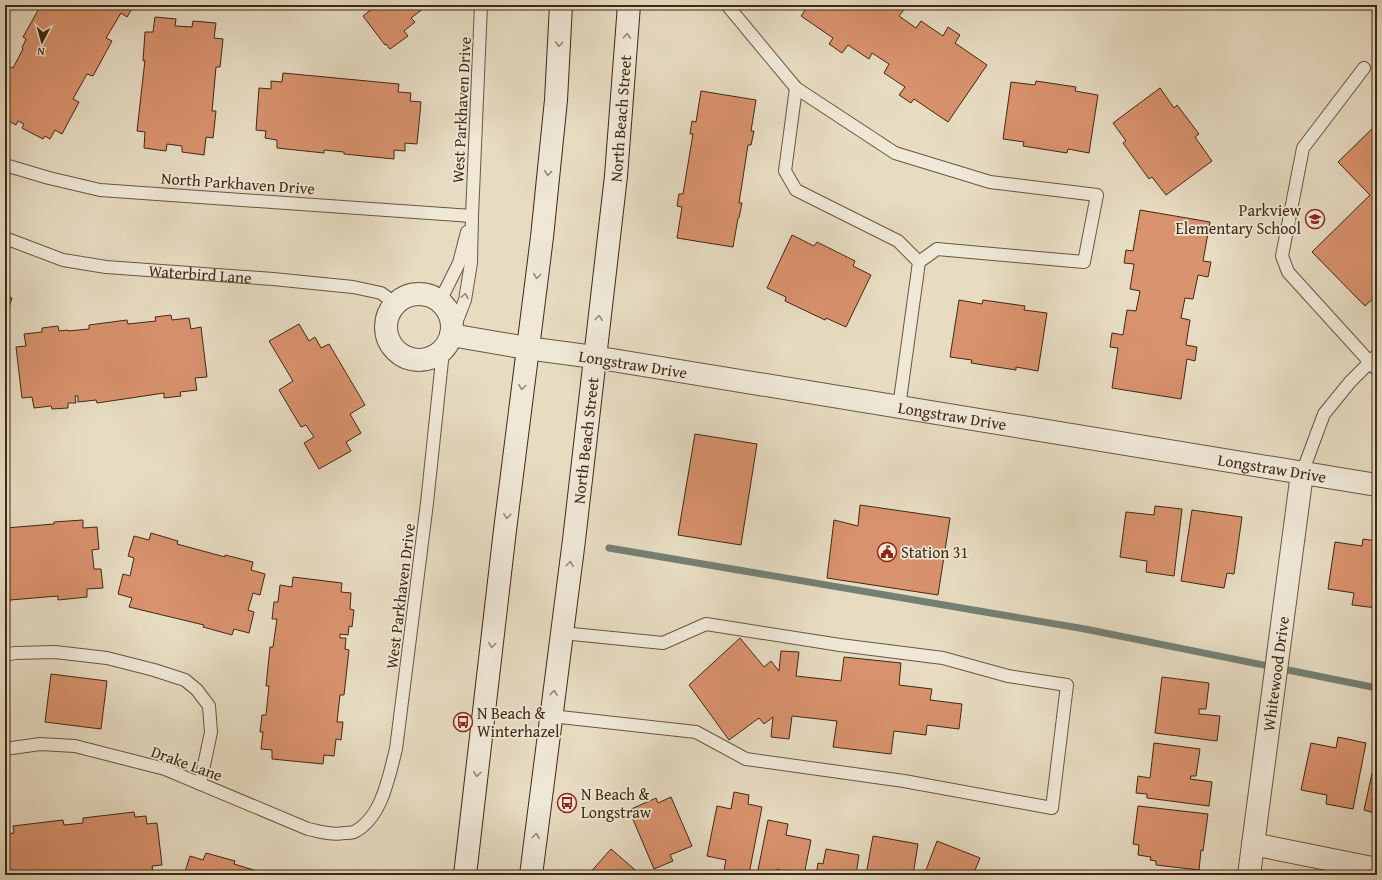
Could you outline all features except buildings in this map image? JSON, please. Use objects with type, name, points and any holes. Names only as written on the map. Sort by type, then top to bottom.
[{"type":"main road","points":[[465,875],[527,348],[542,237],[556,100],[561,5]]},
{"type":"main road","name":"North Beach Street","points":[[532,875],[616,176],[629,5]]},
{"type":"main road","points":[[412,295],[431,296],[440,301],[446,308],[452,325],[449,340],[435,357],[417,361],[399,354],[388,339],[387,320],[396,304],[403,298],[412,295]]},
{"type":"main road","points":[[449,340],[527,348]]},
{"type":"main road","name":"Longstraw Drive","points":[[527,348],[594,357],[1377,485]]},
{"type":"main road","name":"Whitewood Drive","points":[[1249,875],[1302,473]]},
{"type":"main road","points":[[1253,844],[1377,869]]},
{"type":"lane","name":"West Parkhaven Drive","points":[[353,832],[369,820],[381,800],[396,749],[449,340],[465,300],[471,263],[481,5]]},
{"type":"lane","points":[[727,5],[796,88],[895,153],[990,182],[1097,195],[1084,262],[937,249],[919,262],[899,407]]},
{"type":"lane","points":[[1302,473],[1324,414],[1350,382],[1375,363],[1288,272],[1282,256],[1303,148],[1364,68]]},
{"type":"lane","points":[[796,88],[785,171],[796,190],[898,241],[919,262]]},
{"type":"lane","name":"North Parkhaven Drive","points":[[5,164],[49,178],[100,190],[472,216]]},
{"type":"lane","name":"West Parkhaven Drive","points":[[440,301],[459,263],[472,216]]},
{"type":"lane","name":"Waterbird Lane","points":[[5,238],[63,260],[106,267],[273,279],[353,287],[381,293],[396,304]]},
{"type":"lane","points":[[551,716],[696,732],[746,759],[904,781],[1052,808],[1067,684],[1008,676],[943,658],[840,645],[706,624],[663,643],[562,633]]},
{"type":"lane","points":[[5,655],[15,653],[55,652],[107,658],[154,670],[185,680],[197,690],[209,706],[211,732],[200,784]]},
{"type":"lane","name":"Drake Lane","points":[[5,749],[40,744],[75,746],[165,769],[308,829],[331,834],[353,832]]},
{"type":"waterway","points":[[609,548],[1085,629],[1377,688]]},
{"type":"place","name":"Parkview Elementary School","points":[[1315,219]]},
{"type":"place","name":"Station 31","points":[[887,552]]},
{"type":"place","name":"N Beach & Winterhazel","points":[[463,722]]},
{"type":"place","name":"N Beach & Longstraw","points":[[567,803]]}]
